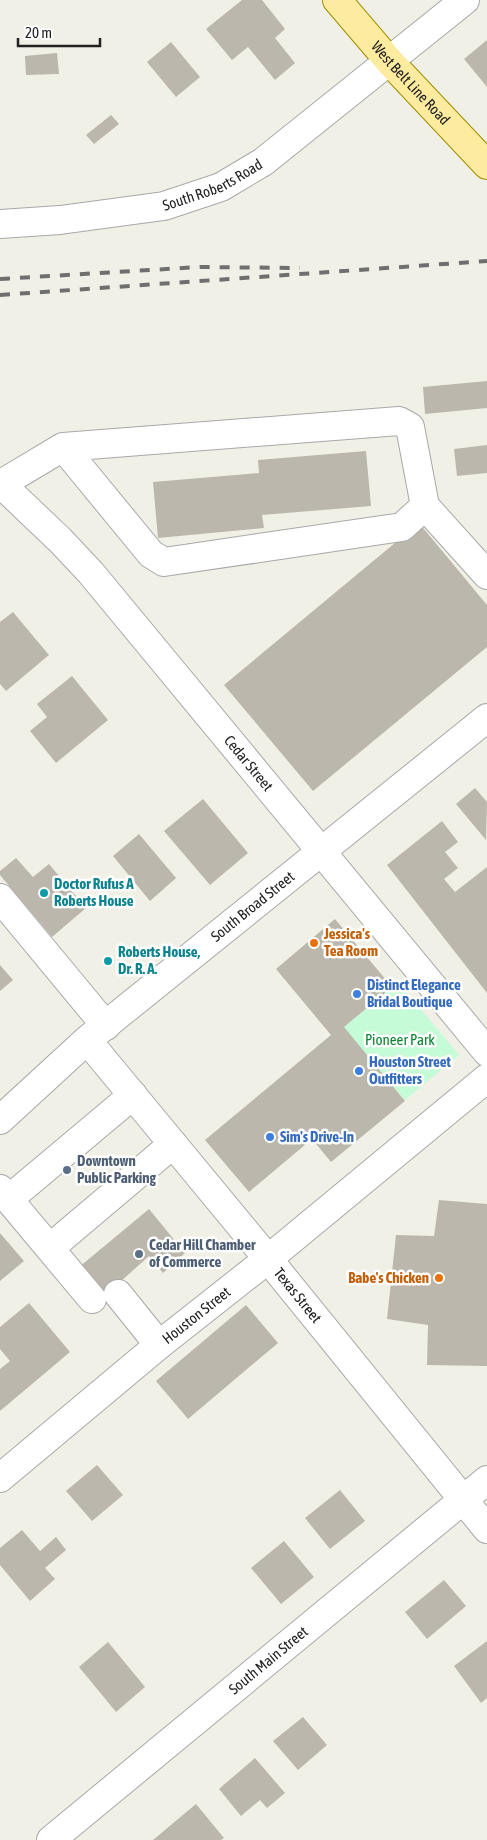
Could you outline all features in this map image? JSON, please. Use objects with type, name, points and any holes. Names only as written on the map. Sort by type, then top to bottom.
[{"type":"main road","name":"West Belt Line Road","points":[[337,0],[390,62],[487,165]]},
{"type":"street","name":"South Roberts Road","points":[[0,224],[60,220],[164,206],[221,187],[263,162],[465,0]]},
{"type":"street","points":[[0,484],[63,447],[399,421],[410,427],[425,506],[487,575]]},
{"type":"street","points":[[63,447],[151,554],[164,562],[402,527],[425,506]]},
{"type":"street","name":"Cedar Street","points":[[0,484],[60,540],[91,573],[487,1052]]},
{"type":"street","name":"South Broad Street","points":[[0,1120],[96,1033],[321,852],[485,724]]},
{"type":"street","name":"Texas Street","points":[[0,898],[96,1033],[133,1095],[487,1530]]},
{"type":"street","name":"Houston Street","points":[[0,1478],[159,1345],[268,1259],[487,1078]]},
{"type":"street","points":[[92,1299],[4,1194],[133,1095]]},
{"type":"street","points":[[50,1248],[173,1144]]},
{"type":"street","points":[[118,1294],[159,1345]]},
{"type":"street","name":"South Main Street","points":[[51,1840],[487,1480]]},
{"type":"green space","name":"Pioneer Park","points":[[398,982],[459,1055],[405,1100],[343,1028]]},
{"type":"building","points":[[242,0],[262,0],[285,29],[275,38],[295,63],[275,80],[248,47],[232,60],[206,29]]},
{"type":"building","points":[[487,40],[487,87],[464,59]]},
{"type":"building","points":[[171,42],[200,77],[176,97],[147,62]]},
{"type":"building","points":[[57,53],[59,74],[26,75],[25,56]]},
{"type":"building","points":[[111,115],[119,124],[94,144],[86,135]]},
{"type":"building","points":[[487,381],[487,408],[425,414],[423,387]]},
{"type":"building","points":[[487,445],[487,473],[457,476],[454,449]]},
{"type":"building","points":[[366,451],[371,506],[262,515],[264,528],[158,538],[153,482],[259,473],[258,460]]},
{"type":"building","points":[[419,523],[487,605],[487,647],[313,791],[224,685]]},
{"type":"building","points":[[13,612],[49,655],[6,691],[0,684],[0,622]]},
{"type":"building","points":[[72,676],[108,720],[56,763],[30,731],[47,717],[37,704]]},
{"type":"building","points":[[475,788],[487,802],[486,840],[456,804]]},
{"type":"building","points":[[203,799],[248,853],[210,885],[164,831]]},
{"type":"building","points":[[442,821],[458,842],[445,852],[458,868],[444,879],[455,892],[487,867],[487,993],[387,865]]},
{"type":"building","points":[[139,834],[176,878],[150,901],[113,856]]},
{"type":"building","name":"Doctor Rufus A Roberts House","points":[[16,858],[33,877],[49,864],[86,908],[52,937],[0,875],[0,871]]},
{"type":"building","points":[[335,919],[392,987],[344,1027],[405,1101],[331,1162],[312,1139],[249,1192],[205,1140],[331,1035],[276,969]]},
{"type":"building","points":[[0,965],[13,980],[0,991]]},
{"type":"building","name":"Babe's Chicken","points":[[439,1200],[487,1204],[487,1366],[427,1365],[428,1325],[387,1319],[396,1235],[434,1236]]},
{"type":"building","name":"Cedar Hill Chamber of Commerce","points":[[149,1209],[185,1253],[163,1273],[149,1256],[101,1299],[78,1268]]},
{"type":"building","points":[[0,1233],[24,1261],[0,1281]]},
{"type":"building","points":[[29,1303],[70,1352],[0,1411],[0,1369],[10,1361],[0,1349],[0,1327]]},
{"type":"building","points":[[246,1305],[278,1343],[188,1419],[156,1381]]},
{"type":"building","points":[[97,1465],[123,1495],[92,1521],[66,1491]]},
{"type":"building","points":[[340,1490],[365,1521],[330,1549],[305,1518]]},
{"type":"building","points":[[22,1530],[40,1551],[56,1537],[66,1550],[45,1568],[55,1579],[30,1601],[0,1565],[0,1548]]},
{"type":"building","points":[[284,1541],[314,1577],[281,1604],[251,1568]]},
{"type":"building","points":[[444,1580],[466,1606],[427,1639],[405,1612]]},
{"type":"building","points":[[487,1641],[487,1698],[481,1703],[454,1666]]},
{"type":"building","points":[[108,1642],[145,1687],[116,1712],[79,1667]]},
{"type":"building","points":[[303,1717],[327,1745],[298,1770],[273,1741]]},
{"type":"building","points":[[255,1758],[285,1793],[267,1808],[260,1800],[241,1816],[219,1789]]},
{"type":"building","points":[[196,1804],[224,1838],[221,1840],[153,1840]]},
{"type":"railway","points":[[0,295],[487,261]]},
{"type":"railway","points":[[0,279],[200,267],[300,268]]},
{"type":"place","name":"Doctor Rufus A Roberts House","points":[[44,893]]},
{"type":"place","name":"Jessica's Tea Room","points":[[314,943]]},
{"type":"place","name":"Roberts House, Dr. R. A.","points":[[108,961]]},
{"type":"place","name":"Distinct Elegance Bridal Boutique","points":[[357,994]]},
{"type":"place","name":"Houston Street Outfitters","points":[[359,1071]]},
{"type":"place","name":"Sim's Drive-In","points":[[270,1137]]},
{"type":"place","name":"Downtown Public Parking","points":[[67,1170]]},
{"type":"place","name":"Cedar Hill Chamber of Commerce","points":[[139,1254]]},
{"type":"place","name":"Babe's Chicken","points":[[439,1278]]}]
